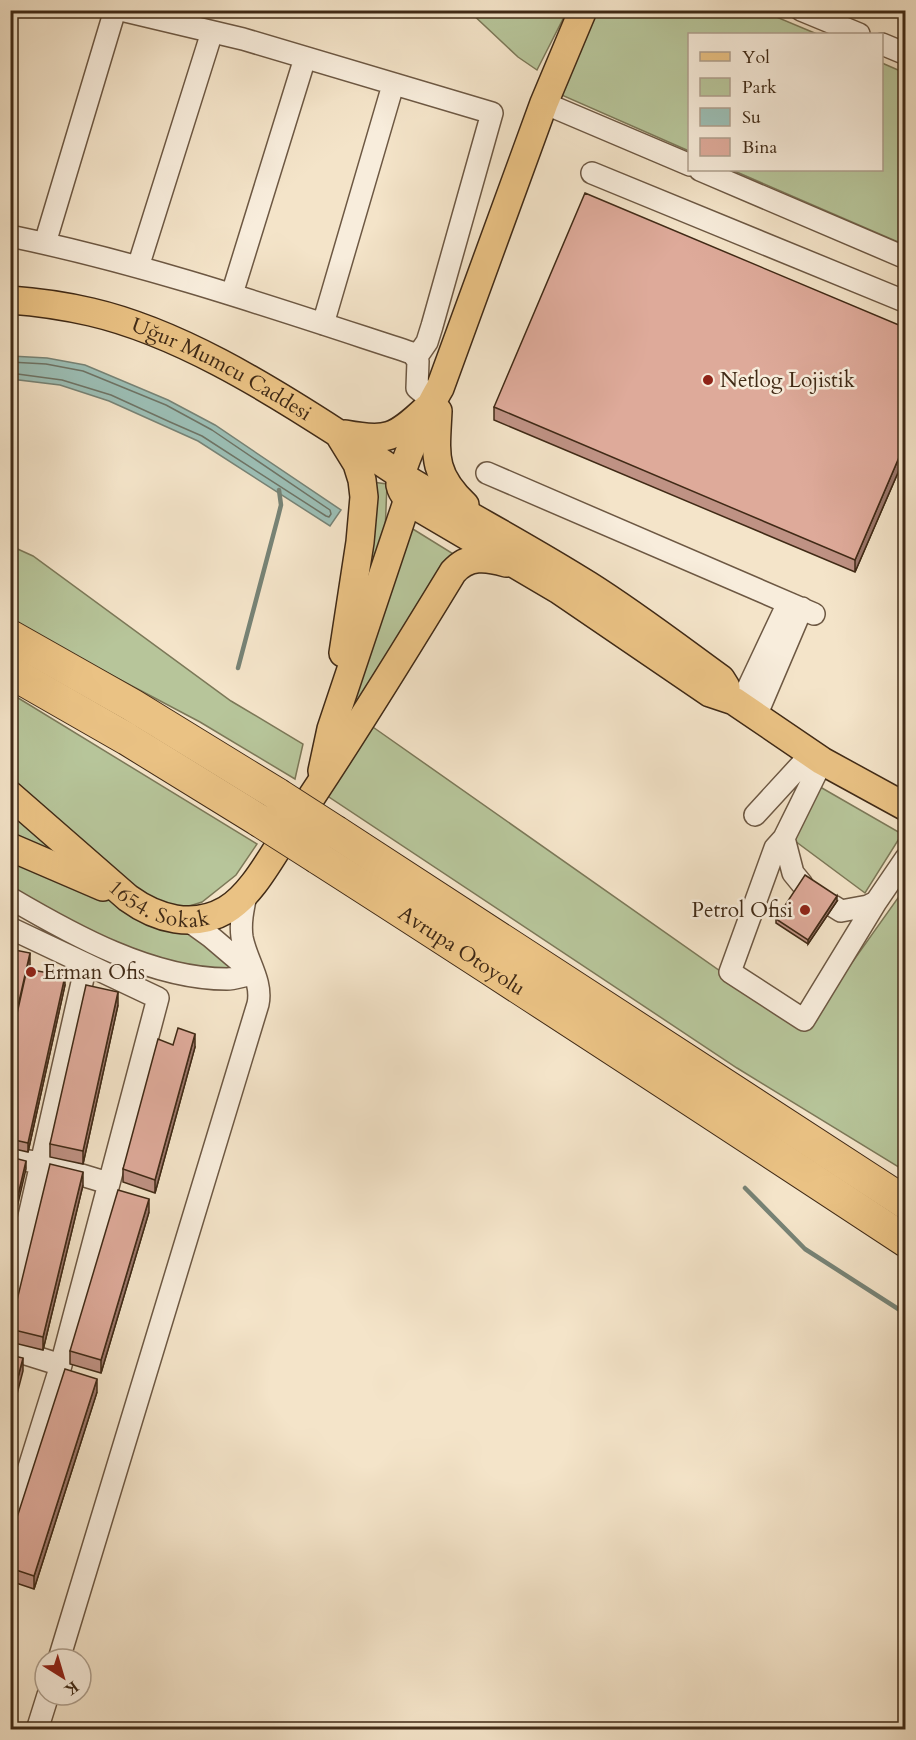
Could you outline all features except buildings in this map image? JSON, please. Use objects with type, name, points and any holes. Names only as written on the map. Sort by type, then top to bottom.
[{"type":"highway","name":"Avrupa Otoyolu","points":[[10,636],[132,705],[277,794],[906,1203]]},
{"type":"highway","name":"Avrupa Otoyolu","points":[[10,672],[127,739],[260,821],[627,1059],[685,1094],[906,1241]]},
{"type":"main road","name":"1654. Sokak","points":[[317,789],[331,729],[435,402],[544,103],[583,10]]},
{"type":"main road","name":"Uğur Mumcu Caddesi","points":[[10,300],[39,302],[92,312],[167,338],[237,372],[338,433],[408,486]]},
{"type":"main road","points":[[338,433],[368,438],[386,437],[404,428],[435,402]]},
{"type":"main road","points":[[435,402],[437,457],[440,473],[454,494],[488,526]]},
{"type":"main road","points":[[331,729],[364,504],[364,488],[357,464],[338,433]]},
{"type":"main road","points":[[408,486],[488,526],[587,584],[642,620],[721,679],[744,707]]},
{"type":"main road","points":[[408,486],[419,508],[524,569],[710,693],[744,707],[813,755],[906,807]]},
{"type":"main road","name":"1654. Sokak","points":[[10,795],[128,898],[152,914],[186,919],[208,917],[219,913],[246,895],[358,726],[455,569],[468,560],[479,558],[499,561],[524,569]]},
{"type":"main road","points":[[10,847],[128,898]]},
{"type":"street","points":[[45,243],[115,10]]},
{"type":"street","points":[[121,10],[212,32],[492,113],[427,342],[416,358]]},
{"type":"street","points":[[801,10],[857,33]]},
{"type":"street","points":[[138,267],[212,32]]},
{"type":"street","points":[[883,44],[906,54]]},
{"type":"street","points":[[232,294],[305,58]]},
{"type":"street","points":[[323,324],[393,85]]},
{"type":"street","points":[[544,103],[688,164]]},
{"type":"street","points":[[702,171],[906,258]]},
{"type":"street","points":[[592,174],[904,301],[906,297]]},
{"type":"street","points":[[10,236],[138,267],[232,294],[412,353],[416,358],[418,391],[435,402]]},
{"type":"street","points":[[487,473],[802,608],[744,707]]},
{"type":"street","points":[[755,815],[813,755]]},
{"type":"street","points":[[813,755],[784,838],[775,848],[730,972],[804,1020],[876,902],[906,858]]},
{"type":"street","points":[[784,838],[793,873],[802,884]]},
{"type":"street","points":[[62,1647],[258,1004],[259,990],[241,934],[246,895]]},
{"type":"street","points":[[10,898],[44,918],[103,946],[174,973],[229,979],[254,974]]},
{"type":"street","points":[[833,906],[841,910],[868,906],[876,902]]},
{"type":"street","points":[[186,919],[254,974]]},
{"type":"street","points":[[10,928],[158,998],[61,1365],[10,1528]]},
{"type":"street","points":[[10,1300],[86,965]]},
{"type":"street","points":[[10,1158],[42,1163],[108,1182]]},
{"type":"street","points":[[10,1349],[61,1365]]},
{"type":"street","points":[[37,1730],[44,1707]]},
{"type":"green space","points":[[469,11],[567,11],[537,70],[518,57]]},
{"type":"green space","points":[[597,11],[762,11],[815,33],[688,33],[688,151],[557,93]]},
{"type":"green space","points":[[883,63],[905,73],[905,245],[734,171],[883,171]]},
{"type":"green space","points":[[372,482],[387,484],[385,533],[352,632]]},
{"type":"green space","points":[[408,526],[455,555],[360,709],[344,713]]},
{"type":"green space","points":[[11,546],[33,556],[231,701],[303,744],[295,779],[200,722],[11,622]]},
{"type":"green space","points":[[10,693],[257,844],[236,875],[202,902],[174,911],[155,907],[11,785]]},
{"type":"green space","points":[[370,725],[804,1030],[905,888],[905,1171],[737,1068],[326,795]]},
{"type":"green space","points":[[815,784],[902,834],[865,893],[791,838]]},
{"type":"green space","points":[[11,810],[59,855],[11,836]]},
{"type":"green space","points":[[11,847],[166,917],[254,974],[174,973],[11,898]]},
{"type":"water","points":[[11,356],[47,358],[85,365],[168,400],[215,425],[341,510],[330,526],[198,441],[109,401],[60,385],[11,379]]},
{"type":"waterway","points":[[238,668],[281,505],[279,490]]},
{"type":"waterway","points":[[745,1188],[805,1249],[906,1314]]},
{"type":"place","name":"Netlog Lojistik","points":[[708,380]]},
{"type":"place","name":"Petrol Ofisi","points":[[805,910]]},
{"type":"place","name":"Erman Ofis","points":[[31,972]]}]
